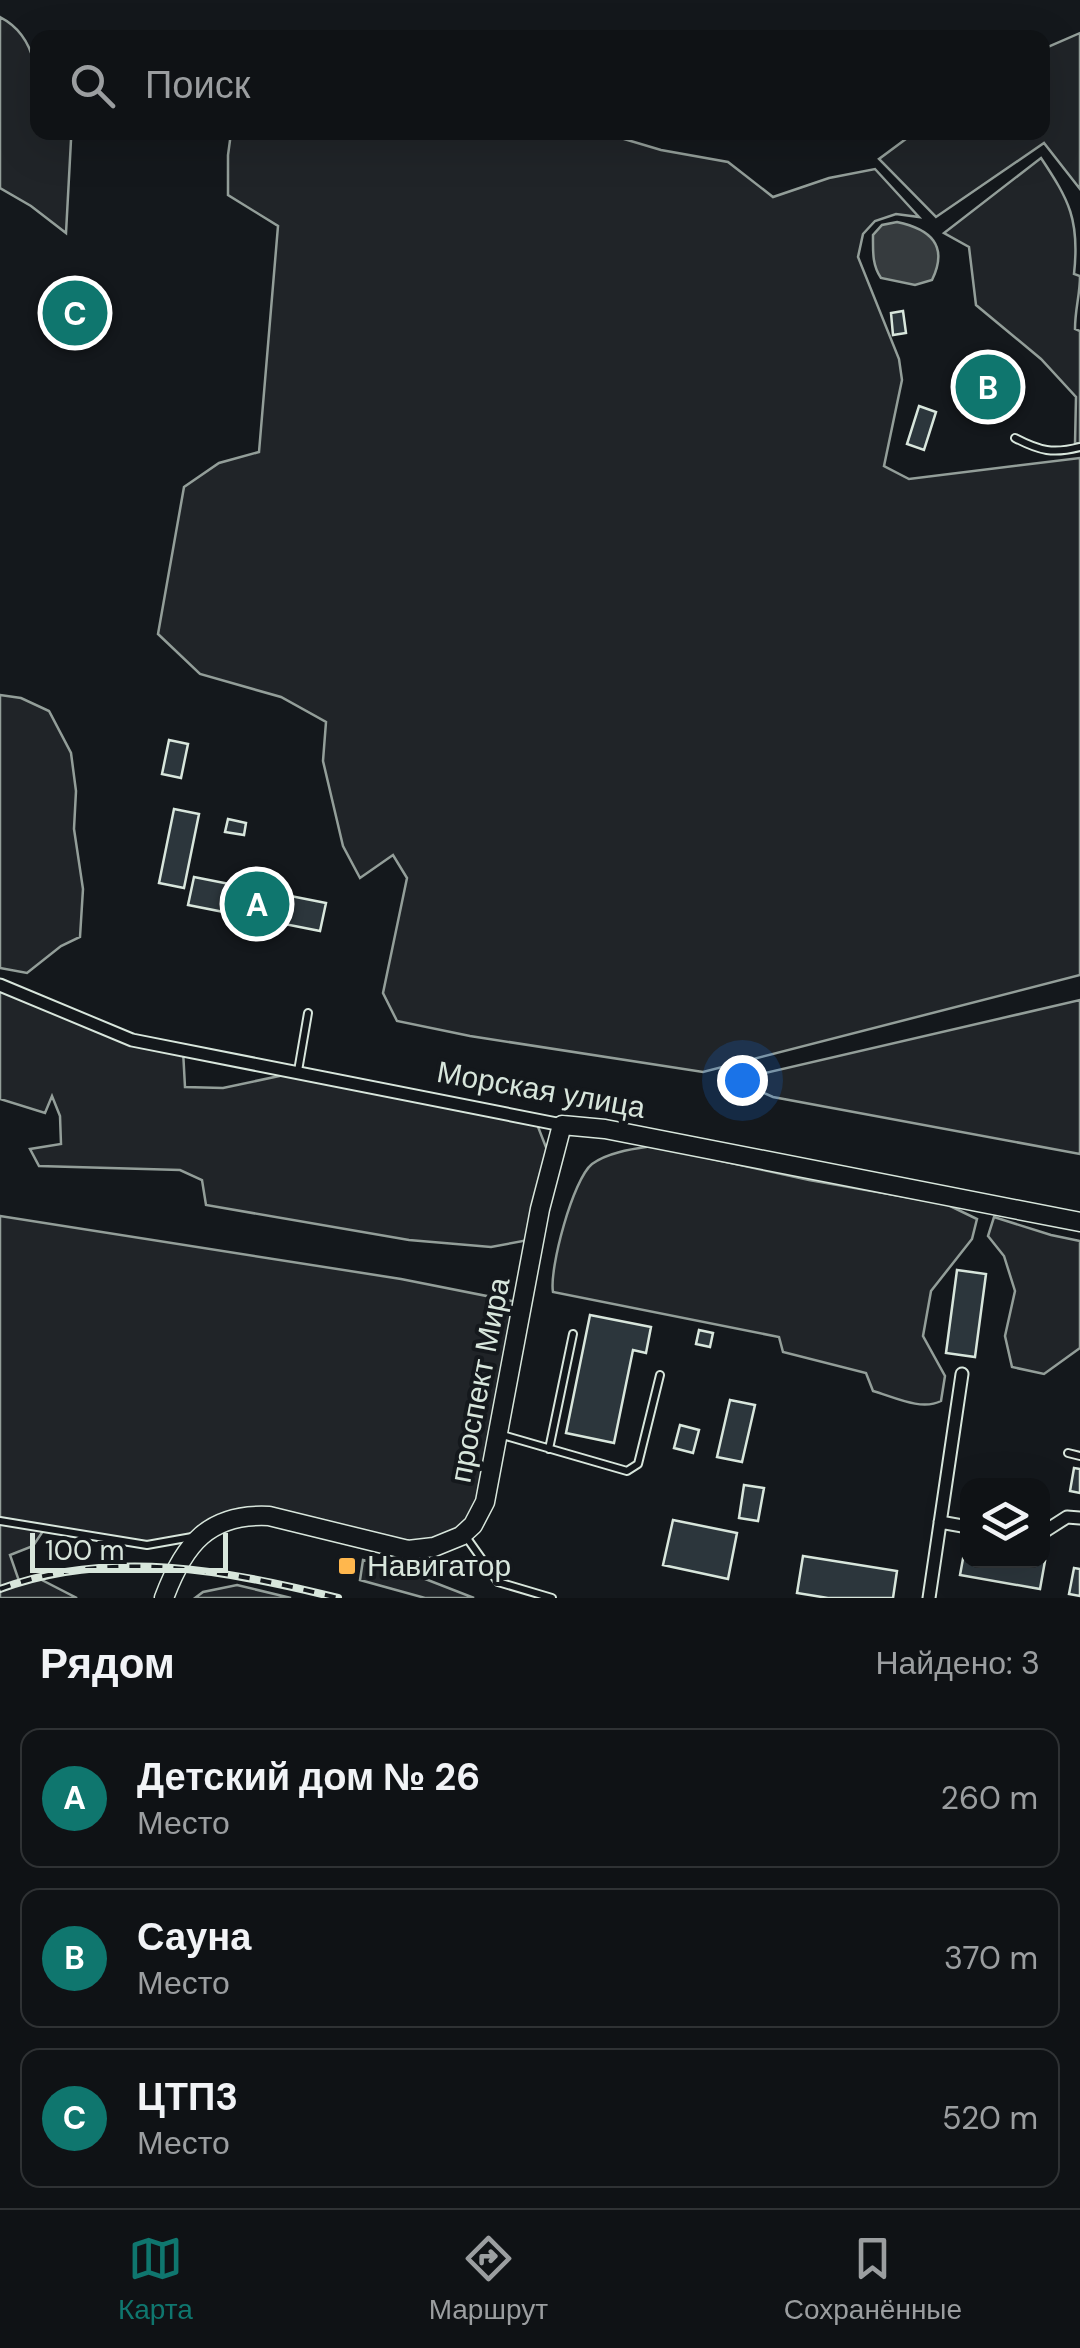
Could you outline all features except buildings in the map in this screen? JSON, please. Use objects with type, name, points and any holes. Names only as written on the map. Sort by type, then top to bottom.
[{"type":"main road","name":"Морская улица","points":[[562,1125],[605,1129],[1080,1222]]},
{"type":"main road","name":"проспект Мира","points":[[464,1534],[485,1502],[547,1176],[562,1125]]},
{"type":"main road","points":[[164,1598],[198,1536],[222,1520],[248,1514],[408,1550],[434,1547],[464,1534]]},
{"type":"street","name":"Морская улица","points":[[0,985],[132,1040],[562,1125]]},
{"type":"street","points":[[930,1598],[962,1374]]},
{"type":"street","points":[[1050,1528],[1067,1517],[1080,1518]]},
{"type":"street","points":[[940,1522],[960,1526]]},
{"type":"lane","points":[[1016,438],[1040,452],[1058,453],[1080,447]]},
{"type":"lane","points":[[298,1072],[308,1013]]},
{"type":"lane","points":[[549,1449],[572,1334]]},
{"type":"lane","points":[[498,1434],[626,1471],[638,1464],[660,1375]]},
{"type":"lane","points":[[1068,1454],[1080,1456]]},
{"type":"lane","points":[[0,1521],[147,1546],[198,1536]]},
{"type":"lane","points":[[464,1534],[498,1582],[552,1598]]},
{"type":"shaded area","points":[[0,17],[24,38],[30,50],[30,140],[71,140],[66,233],[0,188]]},
{"type":"shaded area","points":[[1080,33],[1080,189],[1044,143],[936,217],[879,159],[905,140],[1050,140],[1050,46]]},
{"type":"shaded area","points":[[230,140],[627,140],[728,162],[773,197],[829,178],[875,169],[919,217],[896,214],[875,221],[863,234],[858,257],[899,359],[902,380],[884,466],[909,479],[1080,458],[1080,975],[703,1072],[397,1021],[383,993],[407,878],[393,855],[360,878],[343,846],[323,761],[326,722],[281,697],[200,674],[158,634],[184,487],[219,463],[259,452],[278,226],[228,195]]},
{"type":"shaded area","points":[[1041,158],[1059,186],[1074,225],[1074,274],[1080,276],[1075,329],[1080,331],[1080,442],[1075,444],[1076,397],[1041,359],[976,305],[969,247],[944,233]]},
{"type":"shaded area","points":[[897,222],[919,229],[933,240],[938,257],[932,280],[915,285],[881,278],[875,263],[873,235],[882,225]]},
{"type":"shaded area","points":[[0,695],[21,698],[49,711],[71,753],[76,791],[74,829],[83,889],[80,937],[61,946],[27,973],[0,968]]},
{"type":"shaded area","points":[[0,985],[132,1040],[183,1050],[185,1087],[223,1088],[298,1072],[535,1119],[551,1160],[534,1239],[491,1247],[409,1240],[206,1205],[202,1180],[180,1170],[39,1166],[30,1149],[61,1144],[60,1116],[52,1096],[45,1113],[0,1099]]},
{"type":"shaded area","points":[[1080,1000],[1080,1154],[773,1097],[755,1089],[761,1074]]},
{"type":"shaded area","points":[[653,1146],[809,1180],[946,1204],[977,1219],[972,1239],[931,1291],[923,1336],[945,1376],[941,1401],[916,1404],[873,1391],[866,1373],[783,1352],[779,1337],[553,1292],[564,1225],[585,1173],[605,1157]]},
{"type":"shaded area","points":[[0,1216],[401,1279],[522,1303],[473,1525],[434,1547],[270,1516],[147,1545],[45,1528],[33,1546],[10,1555],[19,1581],[34,1576],[77,1598],[0,1598]]},
{"type":"shaded area","points":[[994,1217],[1080,1241],[1080,1348],[1044,1374],[1012,1367],[1005,1336],[1015,1291],[1004,1256],[988,1236]]},
{"type":"shaded area","points":[[363,1560],[397,1568],[474,1598],[425,1598],[360,1580]]},
{"type":"shaded area","points":[[237,1585],[291,1598],[195,1598],[203,1592]]},
{"type":"railway","points":[[0,1589],[42,1576],[126,1566],[212,1572],[338,1598]]},
{"type":"place","name":"ЦТП3","points":[[75,313]]},
{"type":"place","name":"Сауна","points":[[988,387]]},
{"type":"place","name":"Детский дом № 26","points":[[257,904]]},
{"type":"place","name":"Навигатор","points":[[347,1566]]}]
